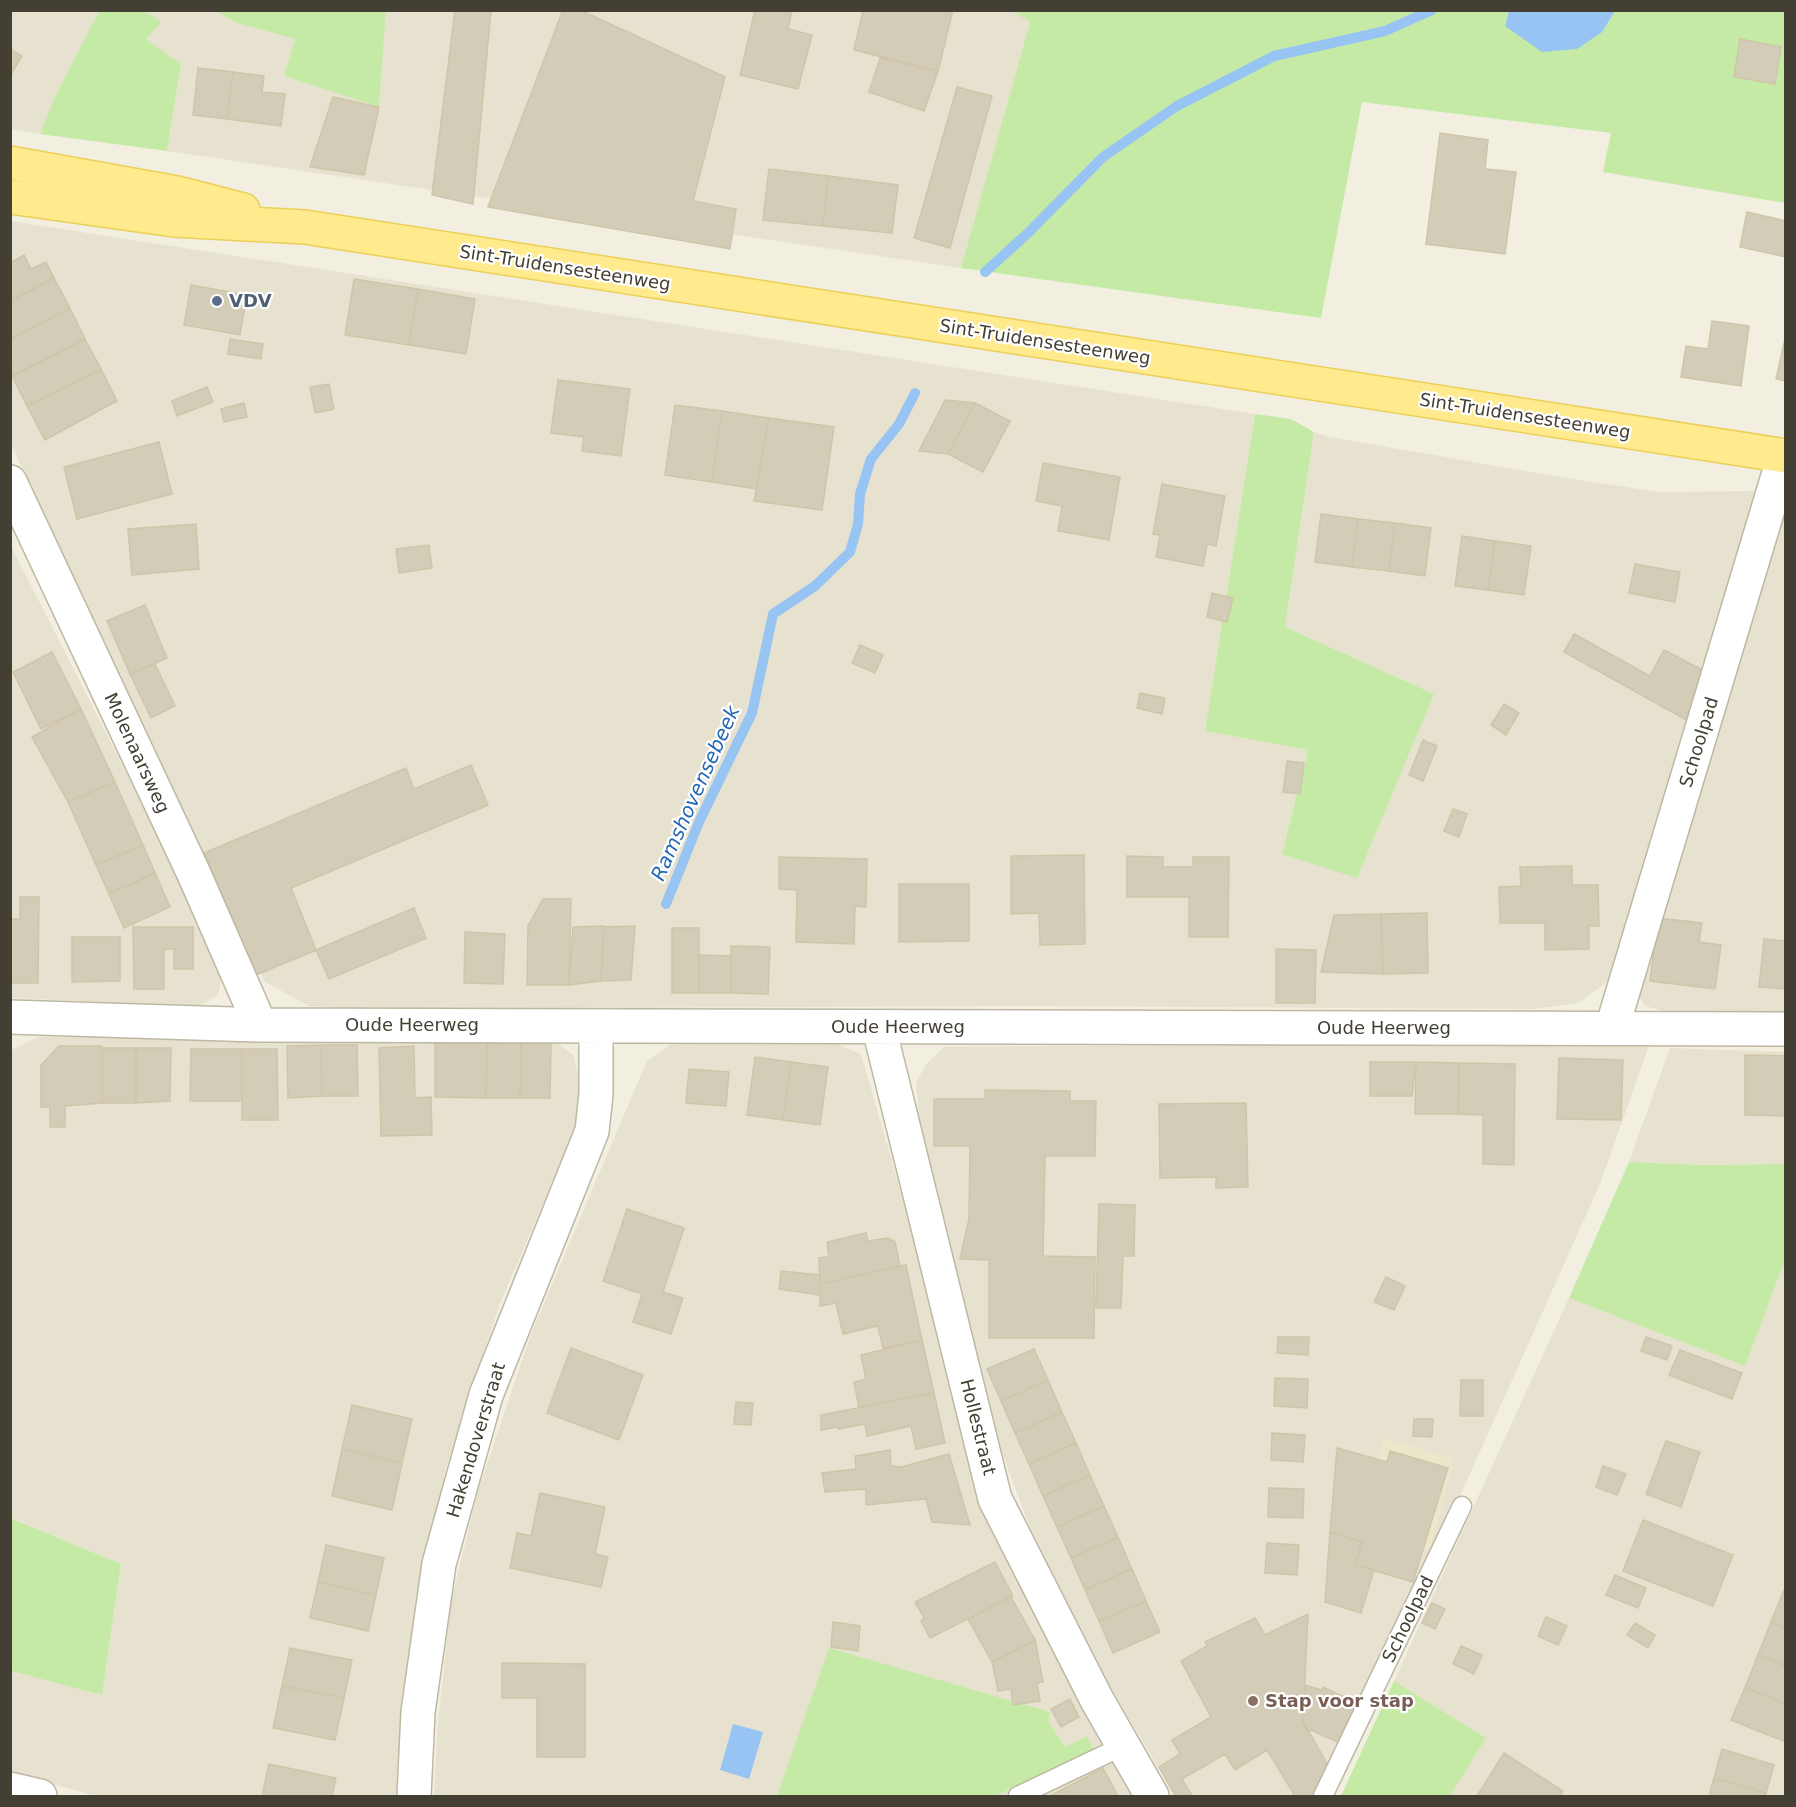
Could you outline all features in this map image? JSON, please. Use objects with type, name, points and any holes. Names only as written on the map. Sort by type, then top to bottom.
[{"type":"main road","name":"Sint-Truidensesteenweg","points":[[10,163],[177,193],[305,227]]},
{"type":"main road","name":"Sint-Truidensesteenweg","points":[[10,197],[174,220],[305,227],[1785,456]]},
{"type":"street","name":"Schoolpad","points":[[1612,1028],[1785,456]]},
{"type":"street","name":"Molenaarsweg","points":[[10,482],[194,874],[260,1025]]},
{"type":"street","name":"Oude Heerweg","points":[[10,1017],[260,1025],[1785,1029]]},
{"type":"street","name":"Hakendoverstraat","points":[[414,1797],[418,1712],[439,1564],[486,1395],[592,1131],[596,1094],[596,1026]]},
{"type":"street","name":"Hollestraat","points":[[879,1028],[995,1499],[1097,1700],[1152,1797]]},
{"type":"street","points":[[10,1789],[40,1797]]},
{"type":"lane","name":"Schoolpad","points":[[1323,1797],[1462,1506]]},
{"type":"lane","points":[[1018,1797],[1123,1746]]},
{"type":"shaded area","points":[[1012,10],[1030,22],[961,268],[167,151],[181,64],[145,39],[160,22],[145,11],[217,11],[234,22],[295,39],[284,76],[379,107],[386,11]]},
{"type":"shaded area","points":[[10,11],[100,11],[55,96],[40,134],[11,129]]},
{"type":"shaded area","points":[[10,221],[1255,414],[1205,731],[1308,750],[1282,854],[1434,694],[1285,627],[1314,432],[1329,437],[1659,492],[1756,491],[1630,937],[1608,981],[1578,1003],[1533,1009],[1017,1006],[362,1009],[309,1006],[265,982],[11,444]]},
{"type":"shaded area","points":[[1785,500],[1785,1016],[1674,1014],[1645,1006],[1636,992]]},
{"type":"shaded area","points":[[10,544],[204,926],[222,975],[218,995],[200,1006],[11,998]]},
{"type":"shaded area","points":[[530,1034],[551,1037],[574,1056],[580,1087],[577,1125],[500,1303],[446,1468],[415,1611],[397,1796],[96,1796],[11,1773],[10,1671],[102,1694],[121,1564],[11,1518],[12,1050],[38,1037]]},
{"type":"shaded area","points":[[763,1034],[826,1040],[861,1054],[933,1304],[982,1487],[1142,1796],[434,1796],[437,1733],[451,1602],[478,1491],[531,1334],[647,1061],[673,1043]]},
{"type":"shaded area","points":[[1650,1043],[1600,1184],[1443,1534],[1317,1796],[1175,1796],[1111,1688],[1030,1528],[987,1412],[919,1117],[916,1083],[926,1064],[944,1047]]},
{"type":"shaded area","points":[[1670,1048],[1785,1052],[1785,1164],[1703,1165],[1629,1162]]},
{"type":"shaded area","points":[[1785,1260],[1785,1796],[1450,1796],[1486,1738],[1394,1681],[1569,1298],[1745,1365]]},
{"type":"shaded area","points":[[1383,1438],[1454,1459],[1430,1550],[1362,1528]]},
{"type":"green space","points":[[100,10],[145,11],[161,22],[146,39],[181,64],[167,151],[40,134],[55,96]]},
{"type":"green space","points":[[217,11],[386,11],[379,107],[284,76],[295,39],[234,22]]},
{"type":"green space","points":[[1012,11],[1509,11],[1505,26],[1602,32],[1615,11],[1785,11],[1785,203],[1603,172],[1611,133],[1362,102],[1321,318],[961,268],[1030,22]]},
{"type":"green space","points":[[1255,414],[1291,419],[1314,432],[1285,627],[1434,694],[1357,878],[1282,854],[1308,750],[1205,731]]},
{"type":"green space","points":[[1629,1162],[1703,1165],[1785,1164],[1785,1260],[1745,1366],[1569,1298]]},
{"type":"green space","points":[[10,1518],[121,1564],[102,1695],[11,1671]]},
{"type":"green space","points":[[829,1648],[1050,1712],[1048,1721],[1065,1747],[1087,1736],[1094,1751],[995,1796],[777,1796]]},
{"type":"green space","points":[[1394,1681],[1486,1738],[1450,1796],[1341,1796]]},
{"type":"water","points":[[1509,10],[1615,11],[1602,32],[1577,49],[1542,52],[1505,26]]},
{"type":"water","points":[[733,1724],[763,1732],[749,1779],[720,1770]]},
{"type":"building","points":[[455,10],[491,10],[473,204],[432,195]]},
{"type":"building","points":[[563,10],[580,10],[725,77],[693,201],[736,209],[730,249],[488,207]]},
{"type":"building","points":[[755,10],[792,10],[788,29],[812,35],[798,89],[740,75]]},
{"type":"building","points":[[863,10],[953,10],[938,71],[854,50]]},
{"type":"building","points":[[1740,39],[1781,47],[1775,84],[1734,77]]},
{"type":"building","points":[[10,49],[22,56],[10,76]]},
{"type":"building","points":[[880,58],[938,71],[924,111],[869,92]]},
{"type":"building","points":[[198,68],[233,72],[227,119],[193,115]]},
{"type":"building","points":[[233,72],[264,76],[262,92],[285,94],[281,126],[227,119]]},
{"type":"building","points":[[957,87],[992,96],[950,248],[914,238]]},
{"type":"building","points":[[333,97],[379,107],[364,175],[310,167]]},
{"type":"building","points":[[1440,133],[1488,140],[1485,169],[1516,172],[1505,254],[1426,244]]},
{"type":"building","points":[[769,169],[828,176],[823,226],[763,220]]},
{"type":"building","points":[[828,176],[898,185],[892,233],[823,226]]},
{"type":"building","points":[[1747,212],[1786,221],[1786,257],[1740,247]]},
{"type":"building","points":[[24,255],[31,269],[46,262],[54,278],[10,301],[10,263]]},
{"type":"building","points":[[54,278],[70,308],[10,339],[10,301]]},
{"type":"building","points":[[354,279],[418,289],[409,345],[345,335]]},
{"type":"building","points":[[191,285],[247,295],[240,335],[184,325]]},
{"type":"building","points":[[418,289],[475,299],[466,354],[409,345]]},
{"type":"building","points":[[70,308],[85,339],[12,376],[10,339]]},
{"type":"building","points":[[1712,321],[1749,326],[1741,386],[1681,377],[1686,346],[1708,349]]},
{"type":"building","points":[[1786,334],[1786,381],[1776,379]]},
{"type":"building","points":[[85,339],[101,369],[27,406],[12,376]]},
{"type":"building","points":[[230,339],[263,344],[261,359],[228,354]]},
{"type":"building","points":[[101,369],[117,401],[45,440],[27,406]]},
{"type":"building","points":[[558,380],[630,389],[621,456],[582,451],[584,437],[551,433]]},
{"type":"building","points":[[329,384],[334,409],[315,413],[310,387]]},
{"type":"building","points":[[207,387],[213,402],[177,416],[172,401]]},
{"type":"building","points":[[945,400],[975,403],[948,454],[919,451]]},
{"type":"building","points":[[244,403],[247,417],[224,422],[221,409]]},
{"type":"building","points":[[975,403],[1010,421],[983,472],[948,454]]},
{"type":"building","points":[[675,405],[722,411],[712,482],[665,475]]},
{"type":"building","points":[[722,411],[769,418],[756,489],[712,482]]},
{"type":"building","points":[[769,418],[834,427],[822,510],[754,501]]},
{"type":"building","points":[[159,442],[172,494],[77,519],[64,467]]},
{"type":"building","points":[[1043,463],[1120,477],[1109,540],[1058,531],[1062,506],[1036,501]]},
{"type":"building","points":[[1162,484],[1225,496],[1216,546],[1207,544],[1203,566],[1156,557],[1160,535],[1153,534]]},
{"type":"building","points":[[1321,514],[1358,519],[1352,567],[1315,562]]},
{"type":"building","points":[[1358,519],[1395,523],[1389,571],[1352,567]]},
{"type":"building","points":[[1395,523],[1431,528],[1425,576],[1389,571]]},
{"type":"building","points":[[196,524],[199,569],[132,575],[128,529]]},
{"type":"building","points":[[1462,536],[1495,541],[1488,590],[1455,586]]},
{"type":"building","points":[[1495,541],[1531,546],[1524,595],[1488,590]]},
{"type":"building","points":[[429,545],[432,568],[399,573],[396,549]]},
{"type":"building","points":[[1635,564],[1680,572],[1675,602],[1629,593]]},
{"type":"building","points":[[1212,593],[1233,598],[1227,622],[1207,617]]},
{"type":"building","points":[[145,605],[167,658],[130,674],[107,621]]},
{"type":"building","points":[[1574,634],[1650,676],[1664,650],[1705,671],[1688,721],[1564,652]]},
{"type":"building","points":[[860,645],[883,655],[875,673],[852,663]]},
{"type":"building","points":[[52,652],[81,709],[41,729],[13,672]]},
{"type":"building","points":[[155,664],[175,706],[151,718],[130,674]]},
{"type":"building","points":[[1140,693],[1165,698],[1162,714],[1137,708]]},
{"type":"building","points":[[1504,704],[1519,713],[1506,735],[1491,725]]},
{"type":"building","points":[[81,709],[115,782],[68,802],[32,737]]},
{"type":"building","points":[[1423,740],[1437,746],[1423,781],[1409,775]]},
{"type":"building","points":[[1287,761],[1304,763],[1300,794],[1283,792]]},
{"type":"building","points":[[471,765],[488,805],[291,888],[316,950],[256,975],[204,853],[406,768],[414,789]]},
{"type":"building","points":[[115,782],[143,845],[96,865],[68,802]]},
{"type":"building","points":[[1453,809],[1467,814],[1459,837],[1444,831]]},
{"type":"building","points":[[143,845],[155,873],[109,894],[96,865]]},
{"type":"building","points":[[1084,855],[1085,944],[1040,945],[1039,913],[1011,914],[1011,856]]},
{"type":"building","points":[[1127,856],[1163,857],[1163,867],[1193,867],[1193,857],[1229,857],[1228,937],[1189,937],[1189,897],[1127,897]]},
{"type":"building","points":[[779,857],[867,859],[866,907],[855,906],[854,944],[796,942],[797,890],[779,889]]},
{"type":"building","points":[[1572,866],[1572,885],[1598,885],[1599,926],[1589,926],[1589,949],[1545,950],[1545,923],[1500,923],[1499,887],[1521,886],[1520,867]]},
{"type":"building","points":[[155,873],[170,907],[124,928],[109,894]]},
{"type":"building","points":[[899,884],[969,884],[969,941],[899,942]]},
{"type":"building","points":[[20,897],[39,897],[38,983],[10,983],[10,919],[20,919]]},
{"type":"building","points":[[543,899],[571,899],[569,985],[527,985],[528,926]]},
{"type":"building","points":[[414,908],[426,938],[329,979],[316,950]]},
{"type":"building","points":[[1427,913],[1428,973],[1383,974],[1381,914]]},
{"type":"building","points":[[1381,914],[1383,974],[1321,972],[1334,915]]},
{"type":"building","points":[[1658,918],[1702,923],[1699,942],[1721,945],[1715,989],[1650,981]]},
{"type":"building","points":[[604,926],[601,981],[569,985],[573,927]]},
{"type":"building","points":[[635,926],[631,980],[601,981],[604,927]]},
{"type":"building","points":[[133,927],[193,927],[193,969],[174,969],[174,949],[164,949],[164,989],[134,989]]},
{"type":"building","points":[[672,928],[699,928],[699,993],[672,993]]},
{"type":"building","points":[[465,932],[505,934],[503,984],[464,983]]},
{"type":"building","points":[[72,937],[120,937],[120,981],[72,982]]},
{"type":"building","points":[[1764,939],[1786,941],[1786,989],[1759,987]]},
{"type":"building","points":[[731,946],[770,947],[768,994],[731,993]]},
{"type":"building","points":[[1276,949],[1316,950],[1315,1003],[1276,1003]]},
{"type":"building","points":[[699,955],[731,956],[731,993],[699,993]]},
{"type":"building","points":[[435,1043],[487,1043],[486,1098],[435,1097]]},
{"type":"building","points":[[487,1043],[521,1043],[520,1098],[486,1098]]},
{"type":"building","points":[[521,1043],[551,1043],[550,1098],[520,1098]]},
{"type":"building","points":[[321,1045],[357,1045],[358,1096],[322,1096]]},
{"type":"building","points":[[321,1045],[322,1096],[288,1098],[287,1046]]},
{"type":"building","points":[[59,1046],[102,1046],[102,1103],[65,1106],[65,1127],[50,1127],[50,1107],[41,1107],[41,1065]]},
{"type":"building","points":[[414,1046],[415,1098],[431,1097],[432,1135],[381,1136],[379,1048]]},
{"type":"building","points":[[102,1048],[136,1048],[136,1103],[102,1103]]},
{"type":"building","points":[[136,1048],[171,1048],[170,1101],[136,1103]]},
{"type":"building","points":[[191,1049],[242,1049],[242,1101],[190,1101]]},
{"type":"building","points":[[242,1049],[277,1049],[278,1120],[242,1120]]},
{"type":"building","points":[[1745,1055],[1786,1056],[1786,1116],[1745,1115]]},
{"type":"building","points":[[755,1057],[791,1062],[783,1120],[747,1115]]},
{"type":"building","points":[[1559,1058],[1623,1060],[1621,1120],[1557,1119]]},
{"type":"building","points":[[791,1062],[828,1067],[820,1125],[783,1120]]},
{"type":"building","points":[[1370,1062],[1416,1062],[1412,1096],[1370,1096]]},
{"type":"building","points":[[1416,1062],[1459,1063],[1458,1114],[1415,1114]]},
{"type":"building","points":[[1459,1063],[1515,1064],[1514,1165],[1483,1164],[1483,1115],[1458,1114]]},
{"type":"building","points":[[689,1069],[729,1072],[726,1106],[686,1103]]},
{"type":"building","points":[[985,1090],[1070,1091],[1070,1101],[1096,1101],[1095,1156],[1045,1156],[1043,1256],[1095,1257],[1094,1338],[989,1338],[989,1260],[960,1259],[969,1219],[970,1146],[934,1146],[934,1099],[985,1099]]},
{"type":"building","points":[[1246,1103],[1248,1187],[1216,1188],[1216,1177],[1160,1178],[1159,1104]]},
{"type":"building","points":[[1099,1204],[1135,1205],[1134,1256],[1123,1256],[1121,1308],[1096,1308]]},
{"type":"building","points":[[627,1209],[684,1228],[663,1292],[683,1298],[671,1334],[633,1322],[642,1294],[603,1281]]},
{"type":"building","points":[[866,1233],[868,1241],[888,1238],[895,1242],[900,1266],[820,1284],[819,1258],[829,1257],[827,1242]]},
{"type":"building","points":[[906,1265],[922,1340],[883,1348],[878,1326],[843,1334],[836,1303],[820,1306],[820,1284]]},
{"type":"building","points":[[781,1271],[820,1275],[820,1295],[779,1289]]},
{"type":"building","points":[[1386,1277],[1405,1286],[1394,1310],[1374,1302]]},
{"type":"building","points":[[1278,1337],[1309,1337],[1308,1355],[1277,1353]]},
{"type":"building","points":[[1646,1337],[1672,1346],[1667,1360],[1641,1351]]},
{"type":"building","points":[[922,1340],[934,1393],[859,1407],[854,1382],[866,1379],[861,1355]]},
{"type":"building","points":[[571,1348],[643,1375],[619,1440],[547,1413]]},
{"type":"building","points":[[1034,1349],[1048,1380],[1001,1401],[987,1369]]},
{"type":"building","points":[[1680,1350],[1742,1373],[1732,1399],[1669,1375]]},
{"type":"building","points":[[1275,1378],[1308,1379],[1307,1408],[1274,1406]]},
{"type":"building","points":[[1048,1380],[1062,1412],[1015,1433],[1001,1401]]},
{"type":"building","points":[[1461,1380],[1483,1380],[1483,1416],[1460,1416]]},
{"type":"building","points":[[934,1393],[945,1443],[916,1449],[911,1426],[867,1436],[865,1424],[821,1430],[821,1415]]},
{"type":"building","points":[[736,1402],[753,1403],[751,1425],[734,1424]]},
{"type":"building","points":[[352,1405],[412,1419],[402,1463],[342,1449]]},
{"type":"building","points":[[1062,1412],[1076,1443],[1029,1464],[1015,1433]]},
{"type":"building","points":[[1414,1419],[1433,1419],[1432,1437],[1413,1436]]},
{"type":"building","points":[[1272,1433],[1305,1435],[1303,1462],[1271,1460]]},
{"type":"building","points":[[1666,1441],[1700,1452],[1681,1507],[1646,1494]]},
{"type":"building","points":[[1076,1443],[1090,1475],[1043,1496],[1029,1464]]},
{"type":"building","points":[[1337,1448],[1387,1462],[1390,1451],[1448,1468],[1413,1582],[1355,1565],[1362,1542],[1330,1532]]},
{"type":"building","points":[[342,1449],[402,1463],[392,1510],[332,1496]]},
{"type":"building","points":[[890,1450],[891,1466],[901,1467],[949,1454],[970,1525],[932,1522],[926,1499],[866,1505],[866,1489],[825,1492],[822,1473],[856,1469],[855,1456]]},
{"type":"building","points":[[1603,1466],[1626,1474],[1617,1495],[1596,1487]]},
{"type":"building","points":[[1090,1475],[1104,1506],[1057,1527],[1043,1496]]},
{"type":"building","points":[[1269,1488],[1304,1489],[1303,1518],[1268,1517]]},
{"type":"building","points":[[540,1493],[605,1507],[595,1554],[608,1557],[601,1587],[510,1568],[517,1533],[531,1536]]},
{"type":"building","points":[[1104,1506],[1118,1537],[1071,1558],[1057,1527]]},
{"type":"building","points":[[1643,1520],[1733,1555],[1713,1606],[1623,1571]]},
{"type":"building","points":[[1330,1532],[1362,1542],[1355,1565],[1374,1570],[1361,1613],[1325,1602]]},
{"type":"building","points":[[1118,1537],[1132,1569],[1085,1590],[1071,1558]]},
{"type":"building","points":[[1267,1543],[1299,1545],[1297,1575],[1265,1573]]},
{"type":"building","points":[[326,1545],[384,1558],[376,1595],[318,1582]]},
{"type":"building","points":[[995,1562],[1013,1596],[930,1638],[921,1621],[924,1618],[915,1602]]},
{"type":"building","points":[[1132,1569],[1146,1601],[1099,1621],[1085,1590]]},
{"type":"building","points":[[1615,1575],[1646,1588],[1638,1608],[1606,1595]]},
{"type":"building","points":[[318,1582],[376,1595],[368,1631],[310,1618]]},
{"type":"building","points":[[1784,1590],[1786,1590],[1786,1628],[1771,1622]]},
{"type":"building","points":[[1011,1597],[1035,1640],[992,1662],[968,1619]]},
{"type":"building","points":[[1146,1601],[1160,1632],[1113,1653],[1099,1621]]},
{"type":"building","points":[[1432,1603],[1445,1609],[1435,1629],[1422,1623]]},
{"type":"building","name":"Stap voor stap","points":[[1308,1614],[1303,1721],[1330,1769],[1317,1796],[1295,1796],[1267,1750],[1235,1770],[1225,1754],[1182,1779],[1192,1796],[1175,1796],[1159,1767],[1180,1754],[1172,1740],[1211,1717],[1181,1661],[1207,1646],[1205,1642],[1255,1618],[1265,1635]]},
{"type":"building","points":[[1546,1617],[1567,1626],[1558,1645],[1538,1636]]},
{"type":"building","points":[[833,1622],[860,1626],[858,1651],[831,1647]]},
{"type":"building","points":[[1771,1622],[1786,1628],[1786,1666],[1758,1655]]},
{"type":"building","points":[[1635,1623],[1655,1635],[1648,1648],[1627,1635]]},
{"type":"building","points":[[1035,1640],[1043,1682],[1037,1683],[1040,1701],[1013,1705],[1011,1689],[998,1691],[992,1662]]},
{"type":"building","points":[[1461,1646],[1482,1655],[1474,1674],[1453,1664]]},
{"type":"building","points":[[290,1648],[352,1660],[344,1698],[282,1686]]},
{"type":"building","points":[[1758,1655],[1786,1666],[1786,1704],[1745,1688]]},
{"type":"building","points":[[502,1663],[585,1664],[585,1757],[537,1757],[537,1698],[502,1698]]},
{"type":"building","points":[[1305,1685],[1322,1690],[1323,1687],[1360,1704],[1342,1744],[1311,1730],[1308,1732],[1303,1721]]},
{"type":"building","points":[[282,1686],[344,1698],[335,1740],[273,1728]]},
{"type":"building","points":[[1745,1688],[1786,1704],[1786,1742],[1731,1720]]},
{"type":"building","points":[[1070,1699],[1079,1717],[1061,1727],[1051,1709]]},
{"type":"building","points":[[1722,1749],[1774,1765],[1766,1793],[1714,1778]]},
{"type":"building","points":[[1504,1753],[1563,1791],[1560,1796],[1477,1796]]},
{"type":"building","points":[[269,1764],[336,1778],[332,1796],[262,1796]]},
{"type":"building","points":[[1103,1768],[1118,1796],[1050,1796]]},
{"type":"building","points":[[1714,1778],[1766,1793],[1765,1796],[1709,1796]]},
{"type":"waterway","name":"Ramshovensebeek","points":[[985,272],[1028,233],[1103,157],[1177,106],[1274,56],[1385,31],[1432,10]]},
{"type":"waterway","name":"Ramshovensebeek","points":[[666,904],[699,822],[752,713],[773,614],[815,586],[850,552],[858,524],[860,494],[871,459],[899,424],[915,393]]},
{"type":"place","name":"VDV","points":[[217,301]]},
{"type":"place","name":"Stap voor stap","points":[[1253,1701]]}]
